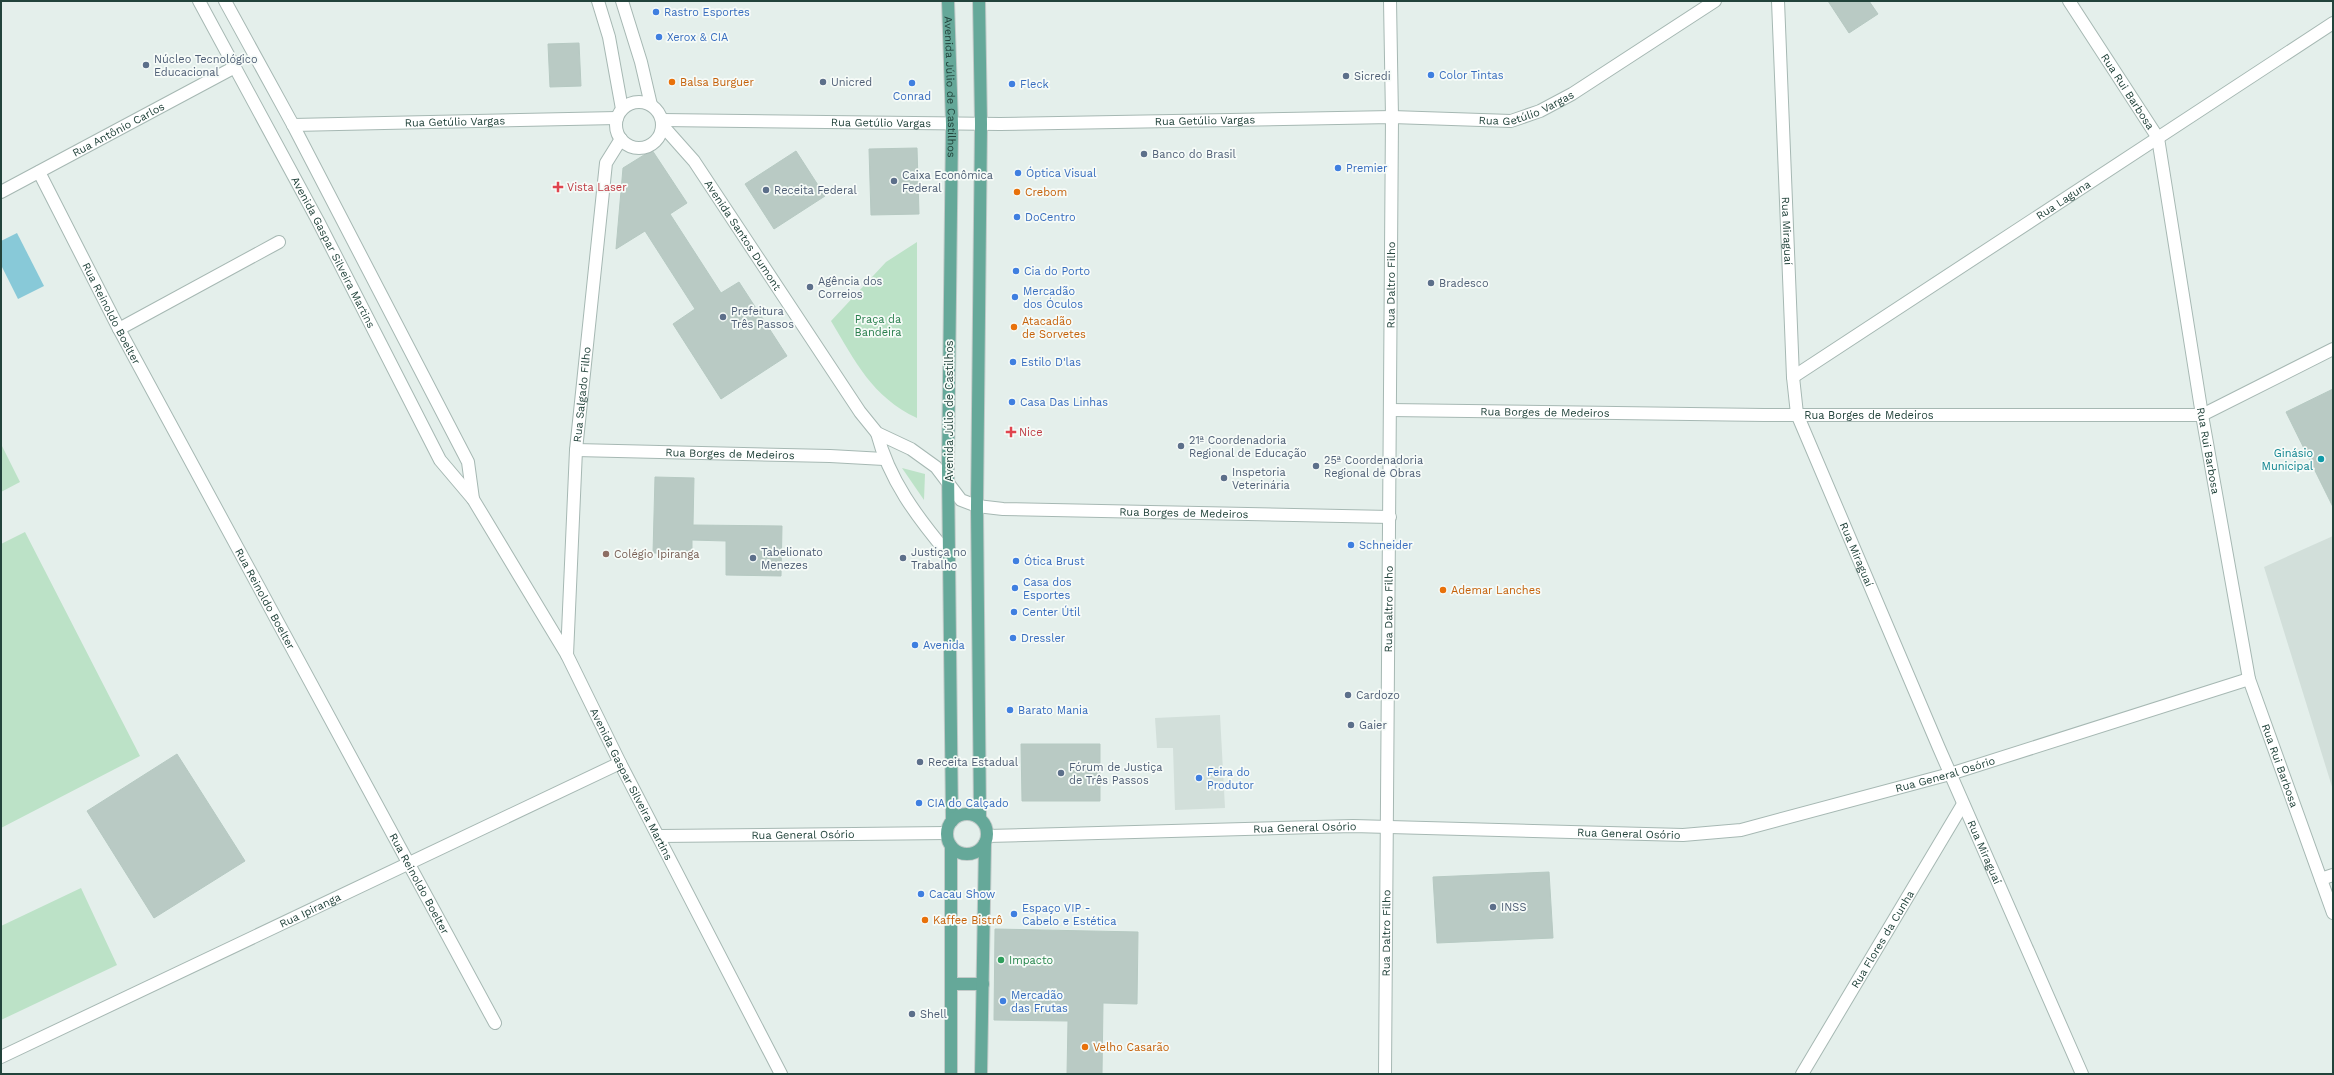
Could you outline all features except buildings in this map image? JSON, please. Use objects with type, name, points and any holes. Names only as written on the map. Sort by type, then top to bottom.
[{"type":"main road","name":"Avenida Júlio de Castilhos","points":[[947,833],[952,821],[948,484],[952,124],[948,1]]},
{"type":"main road","points":[[979,1],[981,124],[977,506],[980,818],[984,824],[986,839],[981,1074]]},
{"type":"main road","points":[[952,821],[960,815],[967,814],[980,818]]},
{"type":"main road","points":[[947,833],[951,846],[951,1074]]},
{"type":"main road","points":[[951,846],[957,852],[970,854],[982,848],[986,839]]},
{"type":"main road","points":[[951,984],[983,984]]},
{"type":"street","name":"Avenida Gaspar Silveira Martins","points":[[199,1],[321,228],[440,460],[473,499],[567,655],[620,763],[782,1074]]},
{"type":"street","name":"Avenida Gaspar Silveira Martins","points":[[225,1],[293,125],[468,462],[473,499]]},
{"type":"street","points":[[598,1],[609,37],[619,114],[616,126],[621,139],[633,147],[647,146],[658,138],[662,122],[656,109],[651,105],[645,102],[632,102],[619,114]]},
{"type":"street","points":[[622,1],[641,62],[651,105]]},
{"type":"street","name":"Rua Daltro Filho","points":[[1385,1074],[1392,116],[1390,1]]},
{"type":"street","name":"Rua Getúlio Vargas","points":[[662,122],[981,124],[1392,116],[1511,121],[1540,112],[1572,94],[1715,1]]},
{"type":"street","name":"Rua Miraguaí","points":[[1778,1],[1793,377],[1796,414],[1950,774],[2082,1074]]},
{"type":"street","name":"Rua Rui Barbosa","points":[[2069,1],[2158,138],[2202,415],[2249,680],[2333,913]]},
{"type":"street","name":"Rua Laguna","points":[[1793,377],[2333,23]]},
{"type":"street","name":"Rua Antônio Carlos","points":[[1,192],[235,67]]},
{"type":"street","name":"Rua Getúlio Vargas","points":[[293,125],[619,114]]},
{"type":"street","name":"Avenida Santos Dumont","points":[[662,122],[694,161],[860,412],[878,433],[911,449],[936,467],[948,484]]},
{"type":"street","name":"Rua Salgado Filho","points":[[567,655],[576,450],[606,163],[621,139]]},
{"type":"street","name":"Rua Reinoldo Boelter","points":[[39,172],[119,329],[410,863],[495,1023]]},
{"type":"street","points":[[119,329],[279,242]]},
{"type":"street","name":"Rua Borges de Medeiros","points":[[1390,410],[1796,414],[2202,415],[2333,349]]},
{"type":"street","points":[[878,433],[884,459],[916,515],[948,554]]},
{"type":"street","name":"Rua Borges de Medeiros","points":[[576,450],[830,456],[884,459]]},
{"type":"street","name":"Rua Borges de Medeiros","points":[[948,484],[961,500],[977,506],[1003,509],[1390,517]]},
{"type":"street","name":"Rua General Osório","points":[[986,839],[1386,827],[1683,835],[1734,831],[1950,774],[2249,680]]},
{"type":"street","name":"Rua Ipiranga","points":[[1,1057],[620,763]]},
{"type":"street","name":"Rua Flores da Cunha","points":[[1802,1074],[1963,804]]},
{"type":"street","name":"Rua General Osório","points":[[659,836],[947,833]]},
{"type":"street","points":[[2321,879],[2333,874]]},
{"type":"shaded area","points":[[2333,536],[2333,790],[2264,567]]},
{"type":"shaded area","name":"Feira do Produtor","points":[[1220,715],[1225,808],[1175,810],[1173,748],[1157,748],[1155,718]]},
{"type":"green space","name":"Praça da Bandeira","points":[[917,242],[917,418],[888,400],[876,389],[857,364],[831,321],[886,262]]},
{"type":"green space","points":[[1,444],[20,482],[1,492]]},
{"type":"green space","points":[[902,468],[925,474],[924,500]]},
{"type":"green space","points":[[25,532],[140,756],[1,828],[1,544]]},
{"type":"green space","points":[[81,888],[117,965],[1,1020],[1,926]]},
{"type":"water","points":[[17,233],[44,286],[18,299],[1,265],[1,241]]},
{"type":"place","name":"Rastro Esportes","points":[[656,12]]},
{"type":"place","name":"Xerox & CIA","points":[[659,37]]},
{"type":"place","name":"Núcleo Tecnológico Educacional","points":[[146,65]]},
{"type":"place","name":"Color Tintas","points":[[1431,75]]},
{"type":"place","name":"Sicredi","points":[[1346,76]]},
{"type":"place","name":"Balsa Burguer","points":[[672,82]]},
{"type":"place","name":"Unicred","points":[[823,82]]},
{"type":"place","name":"Conrad","points":[[912,83]]},
{"type":"place","name":"Fleck","points":[[1012,84]]},
{"type":"place","name":"Banco do Brasil","points":[[1144,154]]},
{"type":"place","name":"Premier","points":[[1338,168]]},
{"type":"place","name":"Óptica Visual","points":[[1018,173]]},
{"type":"place","name":"Caixa Econômica Federal","points":[[894,181]]},
{"type":"place","name":"Vista Laser","points":[[558,187]]},
{"type":"place","name":"Receita Federal","points":[[766,190]]},
{"type":"place","name":"Crebom","points":[[1017,192]]},
{"type":"place","name":"DoCentro","points":[[1017,217]]},
{"type":"place","name":"Cia do Porto","points":[[1016,271]]},
{"type":"place","name":"Bradesco","points":[[1431,283]]},
{"type":"place","name":"Agência dos Correios","points":[[810,287]]},
{"type":"place","name":"Mercadão dos Óculos","points":[[1015,297]]},
{"type":"place","name":"Prefeitura Três Passos","points":[[723,317]]},
{"type":"place","name":"Atacadão de Sorvetes","points":[[1014,327]]},
{"type":"place","name":"Estilo D'las","points":[[1013,362]]},
{"type":"place","name":"Casa Das Linhas","points":[[1012,402]]},
{"type":"place","name":"Nice","points":[[1011,432]]},
{"type":"place","name":"21ª Coordenadoria Regional de Educação","points":[[1181,446]]},
{"type":"place","name":"Ginásio Municipal","points":[[2321,459]]},
{"type":"place","name":"25ª Coordenadoria Regional de Obras","points":[[1316,466]]},
{"type":"place","name":"Inspetoria Veterinária","points":[[1224,478]]},
{"type":"place","name":"Schneider","points":[[1351,545]]},
{"type":"place","name":"Colégio Ipiranga","points":[[606,554]]},
{"type":"place","name":"Tabelionato Menezes","points":[[753,558]]},
{"type":"place","name":"Justiça no Trabalho","points":[[903,558]]},
{"type":"place","name":"Ótica Brust","points":[[1016,561]]},
{"type":"place","name":"Casa dos Esportes","points":[[1015,588]]},
{"type":"place","name":"Ademar Lanches","points":[[1443,590]]},
{"type":"place","name":"Center Útil","points":[[1014,612]]},
{"type":"place","name":"Dressler","points":[[1013,638]]},
{"type":"place","name":"Avenida","points":[[915,645]]},
{"type":"place","name":"Cardozo","points":[[1348,695]]},
{"type":"place","name":"Barato Mania","points":[[1010,710]]},
{"type":"place","name":"Gaier","points":[[1351,725]]},
{"type":"place","name":"Receita Estadual","points":[[920,762]]},
{"type":"place","name":"Fórum de Justiça de Três Passos","points":[[1061,773]]},
{"type":"place","name":"Feira do Produtor","points":[[1199,778]]},
{"type":"place","name":"CIA do Calçado","points":[[919,803]]},
{"type":"place","name":"Cacau Show","points":[[921,894]]},
{"type":"place","name":"INSS","points":[[1493,907]]},
{"type":"place","name":"Espaço VIP - Cabelo e Estética","points":[[1014,914]]},
{"type":"place","name":"Kaffee Bistrô","points":[[925,920]]},
{"type":"place","name":"Impacto","points":[[1001,960]]},
{"type":"place","name":"Mercadão das Frutas","points":[[1003,1001]]},
{"type":"place","name":"Shell","points":[[912,1014]]},
{"type":"place","name":"Velho Casarão","points":[[1085,1047]]}]
